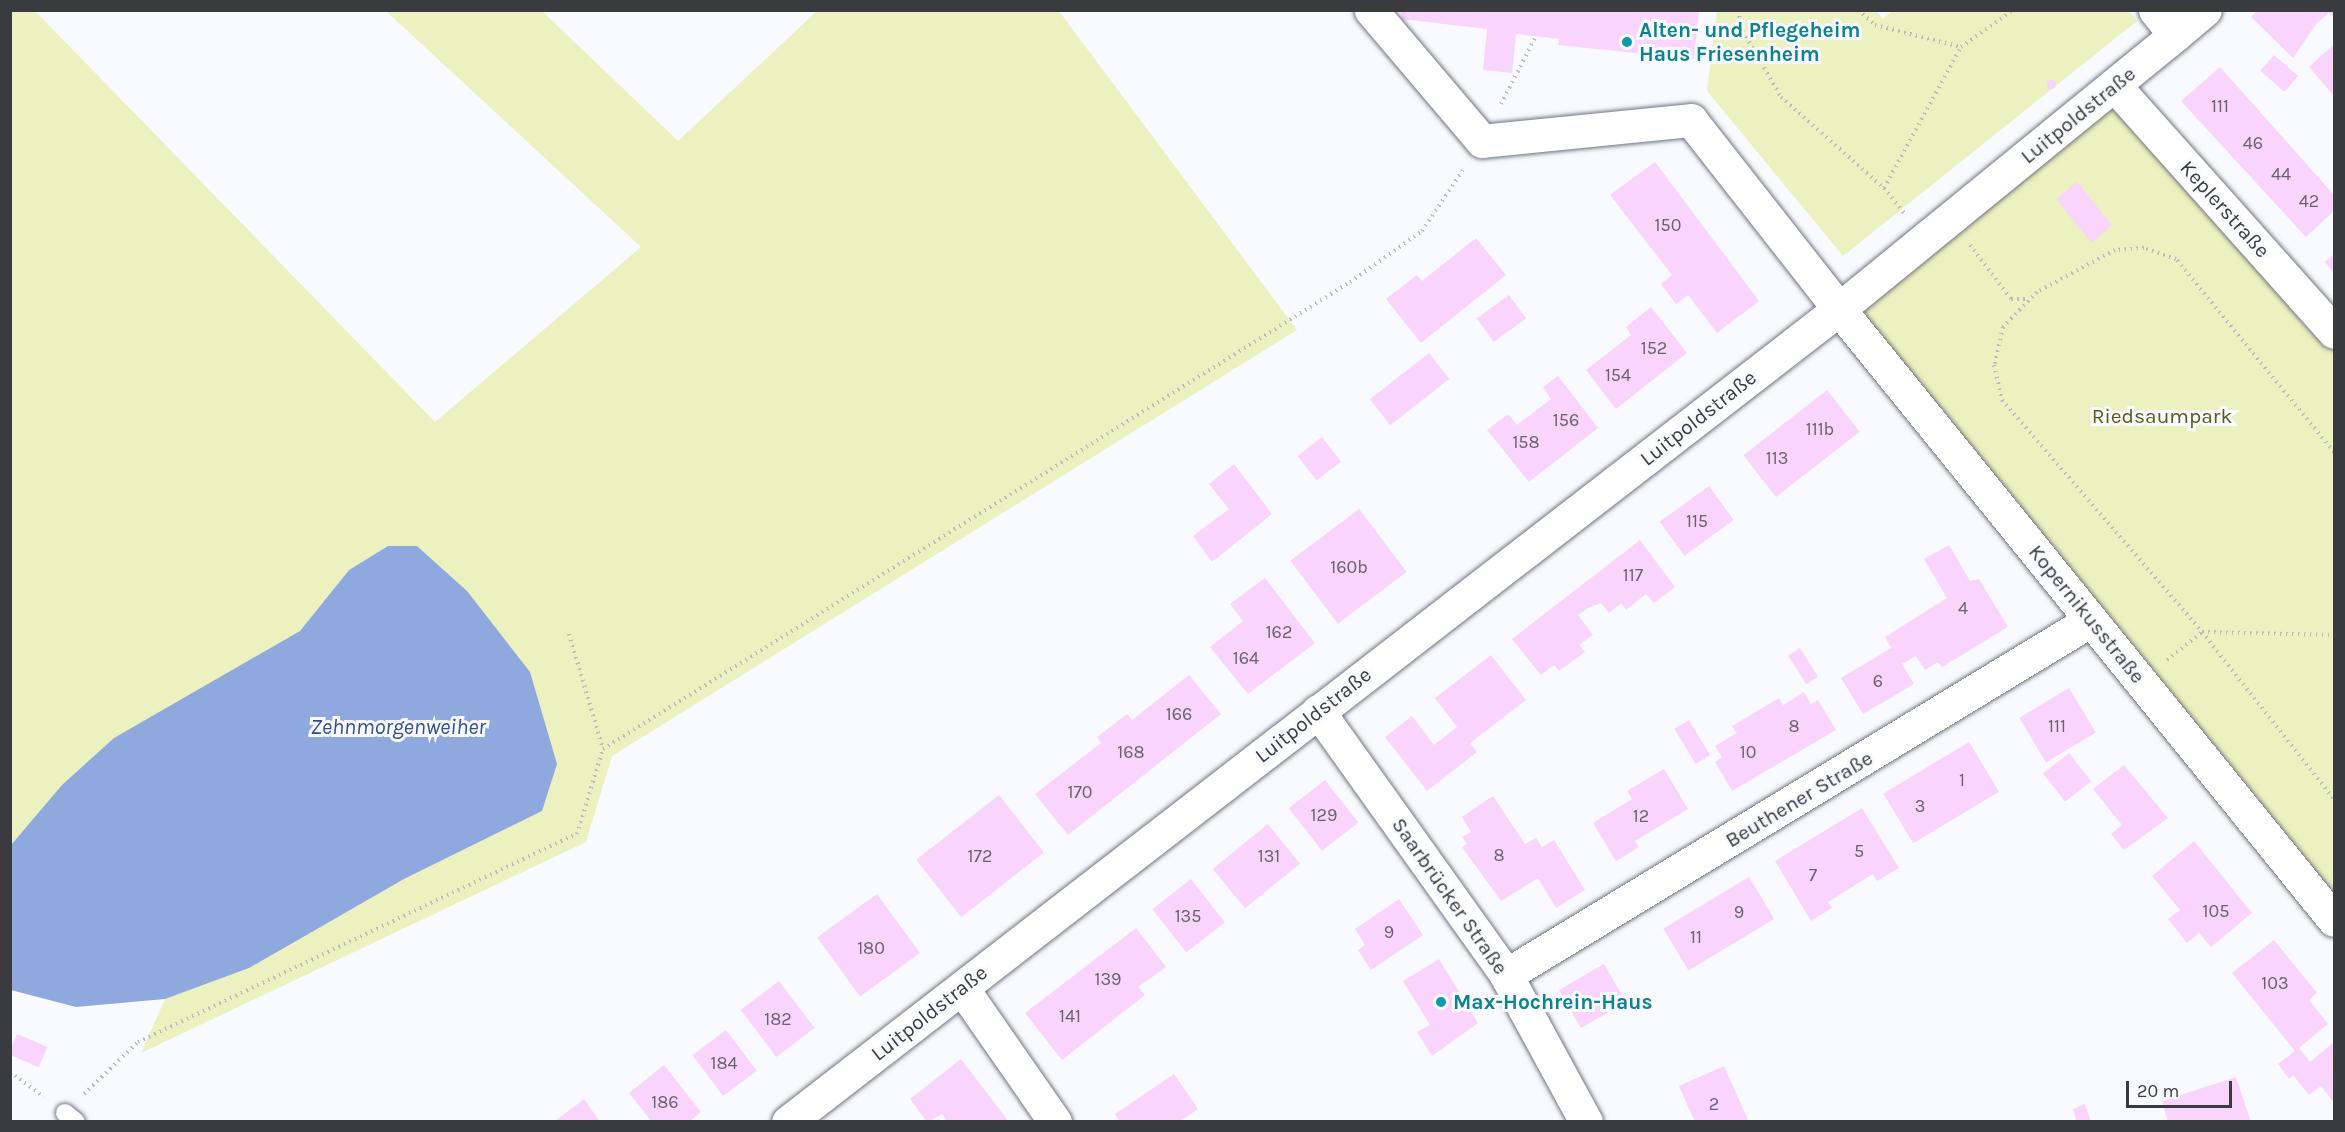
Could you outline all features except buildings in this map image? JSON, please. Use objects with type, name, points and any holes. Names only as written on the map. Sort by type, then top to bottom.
[{"type":"street","points":[[1371,10],[1482,141],[1691,120],[1839,309]]},
{"type":"street","points":[[2155,10],[2175,35]]},
{"type":"street","name":"Luitpoldstraße","points":[[788,1122],[1839,309],[2115,86],[2205,10]]},
{"type":"street","name":"Keplerstraße","points":[[2115,86],[2334,332]]},
{"type":"street","name":"Kopernikusstraße","points":[[1839,309],[2334,920]]},
{"type":"street","name":"Beuthener Straße","points":[[1506,975],[2091,620]]},
{"type":"street","name":"Saarbrücker Straße","points":[[1318,711],[1506,975],[1586,1122]]},
{"type":"street","points":[[962,988],[1055,1122]]},
{"type":"path","points":[[1738,10],[1740,26],[1781,97],[1884,188],[1925,239]]},
{"type":"path","points":[[1858,10],[1875,25],[1961,47]]},
{"type":"path","points":[[1884,188],[1961,47],[2013,10]]},
{"type":"path","points":[[603,749],[1350,282],[1422,231],[1482,141],[1536,36]]},
{"type":"path","points":[[2334,452],[2176,259],[2144,248],[2115,250],[2086,262],[2030,299],[2003,327],[1994,365],[2002,400],[2202,632],[2334,799]]},
{"type":"path","points":[[1978,255],[2011,299],[2030,299]]},
{"type":"path","points":[[2142,682],[2202,632],[2334,635]]},
{"type":"path","points":[[10,1072],[70,1117],[138,1042],[577,834],[603,749],[569,634]]},
{"type":"green space","points":[[1893,10],[2128,10],[2137,21],[1843,256],[1707,91],[1717,11],[1876,11],[1883,19]]},
{"type":"green space","points":[[11,11],[35,11],[435,422],[641,247],[386,11],[542,11],[678,141],[817,11],[1059,11],[1297,330],[612,756],[586,842],[141,1053],[165,999],[249,968],[404,879],[542,811],[467,591],[417,546],[388,546],[349,570],[300,631],[62,785],[11,845]]},
{"type":"green space","name":"Riedsaumpark","points":[[2113,102],[2334,350],[2334,902],[1856,311]]},
{"type":"water","name":"Zehnmorgenweiher","points":[[388,546],[417,546],[467,591],[530,672],[557,764],[542,811],[404,879],[249,968],[165,999],[76,1007],[11,990],[11,845],[62,785],[114,738],[300,631],[349,570]]},
{"type":"place","name":"Alten- und Pflegeheim Haus Friesenheim","points":[[1627,42]]},
{"type":"place","name":"Max-Hochrein-Haus","points":[[1441,1002]]}]
